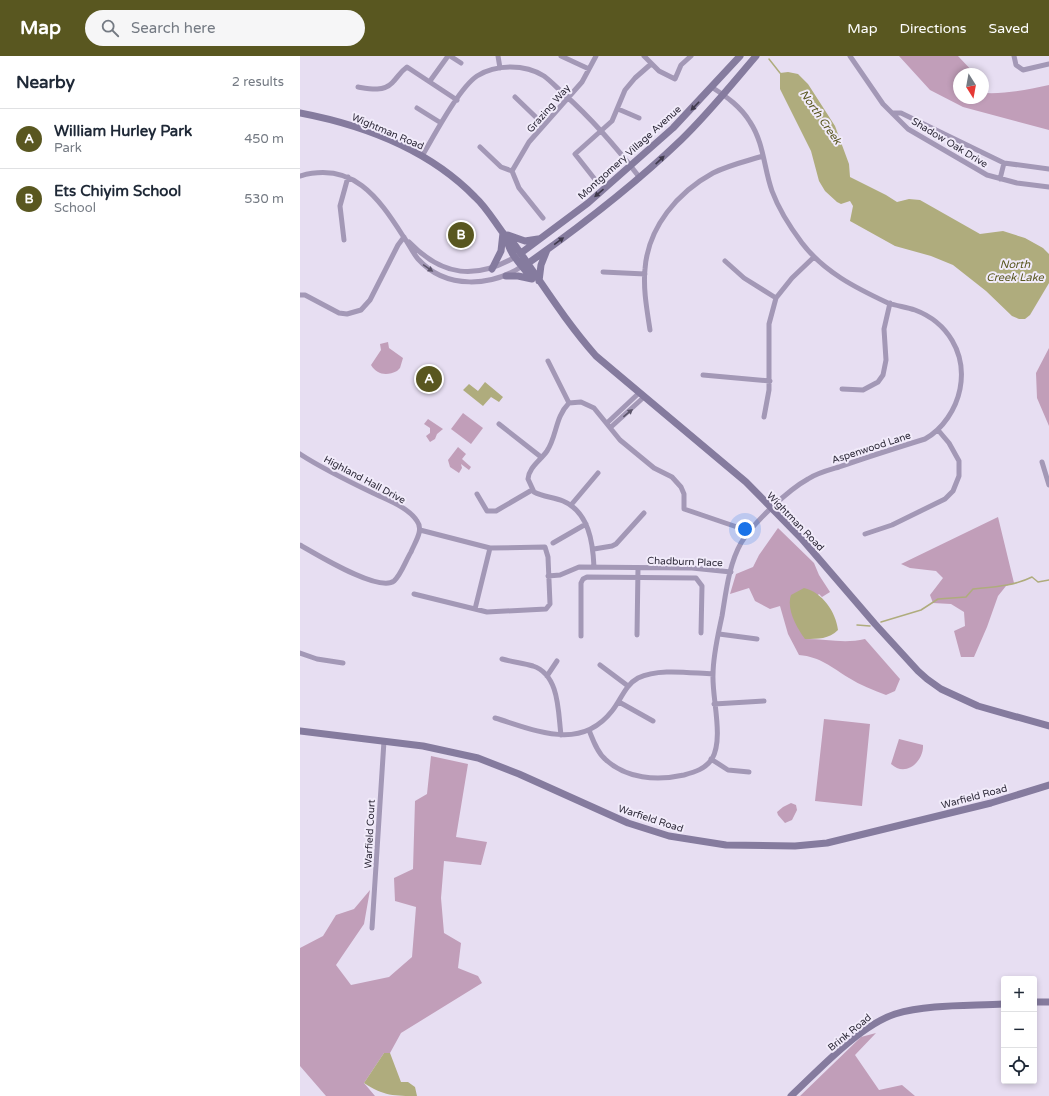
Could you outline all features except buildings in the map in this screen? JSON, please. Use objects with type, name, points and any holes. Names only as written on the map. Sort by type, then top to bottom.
[{"type":"main road","name":"Montgomery Village Avenue","points":[[518,255],[588,203],[631,166],[673,128],[713,88],[740,56]]},
{"type":"main road","points":[[524,265],[547,250],[622,194],[640,178],[682,139],[756,56]]},
{"type":"main road","name":"Wightman Road","points":[[300,113],[350,125],[422,156],[454,177],[476,197],[505,235],[524,265],[536,280],[540,290],[547,295],[578,336],[592,351],[641,395],[746,482],[801,538],[918,671],[941,689],[978,706],[1049,726]]},
{"type":"main road","points":[[492,269],[501,251],[505,235],[525,241],[540,238]]},
{"type":"main road","points":[[506,276],[516,276],[536,280],[547,250]]},
{"type":"main road","name":"Warfield Road","points":[[300,731],[423,746],[478,758],[518,774],[628,823],[670,836],[726,845],[795,846],[827,843],[992,803],[1049,785]]},
{"type":"main road","points":[[1037,1002],[1049,1002]]},
{"type":"main road","name":"Brink Road","points":[[791,1096],[861,1033],[878,1022],[895,1014],[922,1009],[1001,1004]]},
{"type":"street","points":[[430,81],[449,56],[461,63]]},
{"type":"street","points":[[498,56],[500,68]]},
{"type":"street","points":[[561,56],[589,69]]},
{"type":"street","name":"Grazing Way","points":[[512,171],[529,142],[582,82],[596,56]]},
{"type":"street","points":[[644,56],[651,64],[666,76],[674,79],[681,65],[691,56]]},
{"type":"street","name":"Shadow Oak Drive","points":[[850,56],[892,114],[908,129],[967,165],[988,175],[1000,179],[1049,187]]},
{"type":"street","points":[[1014,56],[1016,65],[1022,70],[1049,64]]},
{"type":"street","points":[[597,182],[575,154],[612,121],[629,85],[651,64]]},
{"type":"street","points":[[358,88],[382,89],[392,82],[399,72],[407,67],[457,100]]},
{"type":"street","points":[[422,156],[441,123],[468,84],[477,76],[488,71],[512,67],[535,72],[544,76],[580,107],[602,131],[640,178]]},
{"type":"street","name":"Aspenwood Lane","points":[[711,759],[716,747],[717,735],[713,674],[731,572],[741,543],[772,508],[791,490],[809,478],[925,439],[938,430],[956,405],[962,381],[958,353],[945,328],[934,320],[913,309],[890,303],[833,274],[814,257],[792,230],[781,212],[772,191],[758,138],[751,122],[740,109],[713,88]]},
{"type":"street","points":[[515,97],[544,125]]},
{"type":"street","points":[[417,108],[441,123]]},
{"type":"street","points":[[618,109],[639,118]]},
{"type":"street","name":"Shadow Oak Drive","points":[[892,114],[901,113],[1004,163],[1049,169]]},
{"type":"street","points":[[480,147],[501,167],[512,171],[519,188],[543,218]]},
{"type":"street","points":[[650,330],[645,274],[648,252],[654,233],[669,209],[691,186],[714,172],[763,156]]},
{"type":"street","points":[[1000,179],[1004,163]]},
{"type":"street","points":[[300,176],[321,172],[332,172],[348,177],[372,193],[404,237],[418,260],[430,269],[447,278],[474,283],[506,276],[524,265]]},
{"type":"street","points":[[344,240],[340,206],[348,177]]},
{"type":"street","points":[[404,237],[420,254],[438,264],[454,270],[471,272],[492,269],[518,255]]},
{"type":"street","points":[[300,295],[305,295],[339,313],[347,314],[361,310],[370,300],[398,245],[404,237]]},
{"type":"street","points":[[764,417],[770,381],[768,333],[776,298],[792,278],[814,257]]},
{"type":"street","points":[[725,261],[744,278],[776,298]]},
{"type":"street","points":[[603,272],[645,274]]},
{"type":"street","points":[[842,389],[863,390],[878,382],[883,375],[886,360],[884,329],[890,303]]},
{"type":"street","points":[[548,360],[569,403]]},
{"type":"street","points":[[703,375],[770,381]]},
{"type":"street","points":[[609,425],[641,395]]},
{"type":"street","points":[[594,567],[594,549],[586,524],[571,504],[540,495],[532,490],[528,479],[528,474],[550,445],[560,414],[569,403],[576,402],[587,404],[594,408],[620,440],[649,464],[666,472],[677,482],[684,494],[684,509],[737,527]]},
{"type":"street","points":[[499,424],[541,457]]},
{"type":"street","points":[[865,534],[905,518],[945,499],[953,491],[959,476],[959,461],[949,443],[938,430]]},
{"type":"street","name":"Highland Hall Drive","points":[[300,454],[400,507],[416,519],[420,530]]},
{"type":"street","points":[[1042,462],[1049,485]]},
{"type":"street","points":[[571,504],[598,473]]},
{"type":"street","points":[[477,494],[487,511],[491,512],[496,511],[532,490]]},
{"type":"street","points":[[594,549],[616,544],[644,513]]},
{"type":"street","points":[[553,543],[586,524]]},
{"type":"street","points":[[300,545],[325,560],[378,584],[388,584],[395,580],[420,530],[490,548],[545,548],[547,551],[550,604],[546,610],[492,613],[414,594]]},
{"type":"street","points":[[475,609],[490,548]]},
{"type":"street","name":"Chadburn Place","points":[[548,576],[560,575],[574,568],[594,567],[692,568],[731,572]]},
{"type":"street","name":"Chadburn Place","points":[[638,568],[638,635]]},
{"type":"street","name":"Chadburn Place","points":[[581,636],[581,584],[583,579],[587,577],[696,578],[700,581],[702,586],[701,633]]},
{"type":"street","points":[[719,634],[757,639]]},
{"type":"street","points":[[300,652],[317,659],[343,663]]},
{"type":"street","points":[[502,659],[534,667],[546,676],[555,691],[561,735]]},
{"type":"street","points":[[546,676],[557,661]]},
{"type":"street","points":[[600,665],[628,686]]},
{"type":"street","points":[[495,718],[547,734],[579,734],[589,730],[604,720],[619,702],[628,686],[637,679],[656,673],[713,674]]},
{"type":"street","points":[[714,704],[764,701]]},
{"type":"street","points":[[619,702],[653,721]]},
{"type":"street","points":[[589,730],[596,747],[605,759],[615,767],[642,778],[661,779],[694,773],[702,768],[711,759],[728,770],[749,772]]},
{"type":"street","name":"Warfield Court","points":[[372,928],[384,741]]},
{"type":"shaded area","points":[[899,56],[958,56],[969,68],[953,68],[953,102],[930,90]]},
{"type":"shaded area","points":[[1049,85],[1049,130],[963,107],[957,104],[989,104],[989,93],[1025,90]]},
{"type":"shaded area","points":[[388,342],[389,348],[403,358],[400,368],[397,371],[390,374],[382,374],[376,371],[371,365],[381,350],[380,344]]},
{"type":"shaded area","points":[[1049,348],[1049,426],[1037,398],[1036,373]]},
{"type":"shaded area","points":[[463,413],[483,428],[471,444],[451,429]]},
{"type":"shaded area","points":[[428,419],[443,429],[437,434],[435,439],[430,442],[426,436],[430,433],[430,428],[424,424]]},
{"type":"shaded area","points":[[458,447],[466,454],[462,459],[471,467],[469,470],[461,464],[462,468],[459,473],[450,467],[448,460]]},
{"type":"shaded area","points":[[998,517],[1014,583],[1006,586],[998,596],[974,657],[961,657],[954,631],[965,626],[964,612],[951,604],[933,603],[930,595],[943,578],[936,571],[910,568],[901,564]]},
{"type":"shaded area","points":[[778,528],[814,563],[819,575],[830,592],[822,597],[819,594],[794,618],[806,639],[843,641],[865,639],[900,679],[895,691],[886,695],[858,683],[820,660],[799,655],[788,634],[780,606],[770,609],[755,601],[749,588],[730,594],[736,574],[753,567],[759,555]]},
{"type":"shaded area","points":[[824,719],[870,724],[862,806],[815,801]]},
{"type":"shaded area","points":[[899,739],[923,745],[921,757],[913,766],[902,769],[891,764]]},
{"type":"shaded area","points":[[431,756],[468,764],[456,837],[487,842],[481,865],[444,861],[441,898],[444,933],[461,943],[458,968],[478,976],[482,983],[401,1033],[390,1053],[384,1053],[364,1083],[375,1096],[326,1096],[300,1066],[300,948],[323,936],[336,915],[354,909],[370,890],[364,924],[336,965],[351,985],[389,977],[412,957],[416,907],[395,901],[394,878],[413,869],[415,801],[427,794]]},
{"type":"shaded area","points":[[791,803],[796,805],[797,810],[792,820],[785,823],[777,812]]},
{"type":"shaded area","points":[[876,1033],[855,1055],[879,1090],[902,1085],[915,1096],[800,1096],[861,1037]]},
{"type":"water","name":"North Creek Lake","points":[[788,72],[798,74],[808,84],[835,126],[849,164],[850,177],[897,202],[909,199],[920,200],[980,234],[1003,231],[1025,238],[1043,248],[1049,254],[1049,283],[1030,315],[1025,319],[1019,319],[1012,316],[986,291],[953,265],[931,256],[895,246],[850,221],[853,206],[850,201],[841,204],[837,202],[825,191],[819,181],[811,151],[780,89],[780,73]]},
{"type":"water","points":[[485,382],[503,397],[499,402],[491,397],[483,406],[463,390],[469,384],[478,391]]},
{"type":"water","points":[[804,588],[817,594],[827,604],[837,623],[838,630],[835,633],[827,637],[814,639],[805,639],[802,635],[793,618],[790,600],[791,595]]},
{"type":"water","points":[[384,1053],[390,1053],[401,1082],[408,1082],[415,1087],[417,1096],[402,1096],[383,1093],[364,1083]]},
{"type":"waterway","name":"North Creek","points":[[769,59],[780,73]]},
{"type":"waterway","points":[[881,622],[921,610],[938,599],[966,597],[973,589],[1011,584],[1032,577],[1038,582],[1049,580]]},
{"type":"waterway","points":[[857,625],[870,626]]},
{"type":"place","name":"Ets Chiyim School","points":[[461,235]]},
{"type":"place","name":"William Hurley Park","points":[[429,379]]}]
